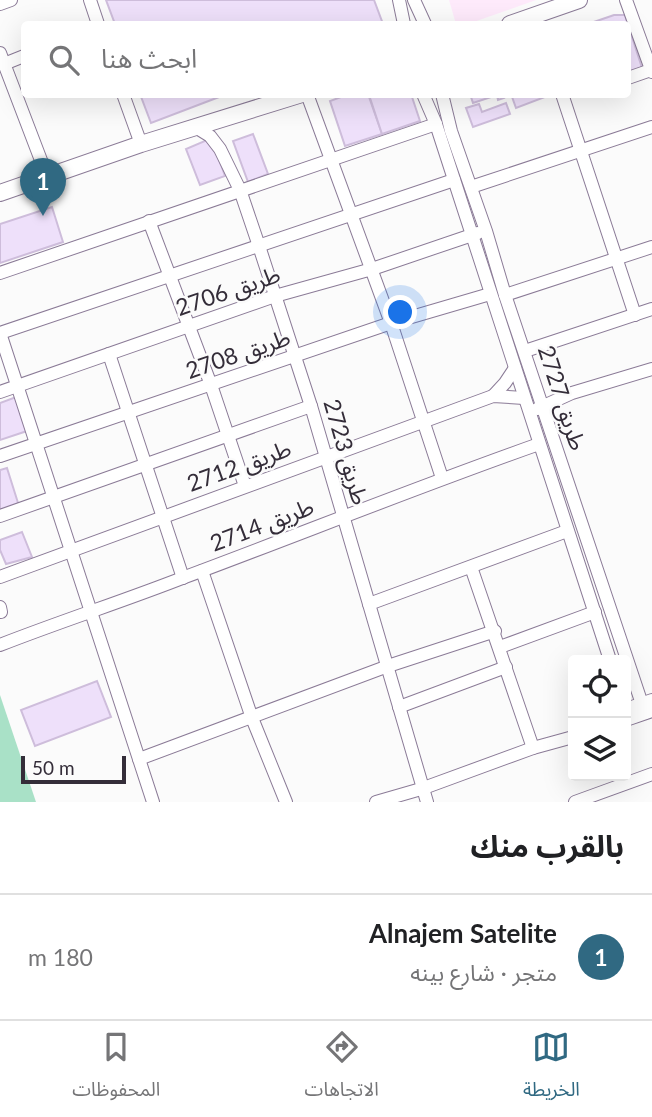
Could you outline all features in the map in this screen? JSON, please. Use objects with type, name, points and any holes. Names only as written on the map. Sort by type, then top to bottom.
[{"type":"street","points":[[0,4],[11,0]]},
{"type":"street","points":[[90,0],[97,21]]},
{"type":"street","points":[[399,0],[403,21]]},
{"type":"street","points":[[414,0],[424,21]]},
{"type":"street","points":[[535,20],[579,0]]},
{"type":"street","points":[[626,0],[652,71],[631,77]]},
{"type":"street","points":[[21,56],[2,59],[47,176]]},
{"type":"street","points":[[124,98],[141,144]]},
{"type":"street","points":[[0,193],[141,144],[290,98]]},
{"type":"street","points":[[309,98],[391,323],[442,478]]},
{"type":"street","name":"طريق 2727","points":[[426,98],[608,655]]},
{"type":"street","name":"طريق 2727","points":[[443,98],[451,131],[486,230],[534,384],[647,707]]},
{"type":"street","points":[[567,98],[579,150],[635,315]]},
{"type":"street","points":[[0,273],[436,124]]},
{"type":"street","points":[[471,187],[652,127]]},
{"type":"street","name":"طريق 2723","points":[[197,128],[216,142],[240,190],[311,407],[427,802]]},
{"type":"street","points":[[153,802],[0,333],[170,278],[454,180]]},
{"type":"street","points":[[149,221],[211,385],[245,486]]},
{"type":"street","name":"طريق 2706","points":[[0,393],[275,296],[372,269],[486,230]]},
{"type":"street","points":[[505,295],[652,247]]},
{"type":"street","name":"طريق 2708","points":[[0,456],[391,323],[490,294]]},
{"type":"street","points":[[525,351],[652,309]]},
{"type":"street","points":[[109,354],[183,578]]},
{"type":"street","points":[[493,396],[514,369]]},
{"type":"street","points":[[528,412],[572,393],[652,369]]},
{"type":"street","points":[[534,384],[553,392],[572,393]]},
{"type":"street","name":"طريق 2712","points":[[0,577],[493,396],[524,398]]},
{"type":"street","points":[[0,516],[311,407]]},
{"type":"street","name":"طريق 2714","points":[[0,645],[539,444]]},
{"type":"street","points":[[369,604],[567,531]]},
{"type":"street","points":[[471,568],[535,747]]},
{"type":"street","points":[[202,571],[252,718],[286,802]]},
{"type":"street","points":[[499,647],[594,612]]},
{"type":"street","points":[[139,759],[388,666],[495,631]]},
{"type":"street","points":[[399,707],[506,667]]},
{"type":"street","points":[[535,747],[568,730]]},
{"type":"street","points":[[376,802],[421,789],[535,747],[568,738]]},
{"type":"street","points":[[575,802],[652,774]]},
{"type":"shaded area","points":[[449,0],[536,0],[476,21],[455,21]]},
{"type":"green space","points":[[0,695],[36,802],[0,802]]},
{"type":"building","points":[[106,0],[374,0],[382,21],[114,21]]},
{"type":"building","points":[[614,15],[625,15],[627,21],[597,21]]},
{"type":"building","points":[[631,33],[642,68],[631,72]]},
{"type":"building","points":[[142,98],[217,98],[151,123]]},
{"type":"building","points":[[338,98],[369,98],[382,134],[345,146],[330,101]]},
{"type":"building","points":[[370,98],[412,98],[420,121],[382,134]]},
{"type":"building","points":[[471,98],[488,98],[473,103]]},
{"type":"building","points":[[512,98],[542,98],[516,108]]},
{"type":"building","points":[[506,103],[510,114],[473,127],[466,108],[479,104],[482,112]]},
{"type":"building","points":[[253,134],[268,174],[248,182],[233,141]]},
{"type":"building","points":[[207,140],[213,143],[225,176],[200,185],[186,149]]},
{"type":"building","points":[[52,207],[63,242],[0,263],[0,224]]},
{"type":"building","points":[[16,397],[27,431],[0,440],[0,403]]},
{"type":"building","points":[[7,468],[19,506],[0,512],[0,470]]},
{"type":"building","points":[[22,532],[32,557],[6,564],[0,550],[0,540]]},
{"type":"building","points":[[97,681],[111,717],[35,746],[21,710]]},
{"type":"place","name":"Alnajem Satelite","points":[[43,216]]}]
